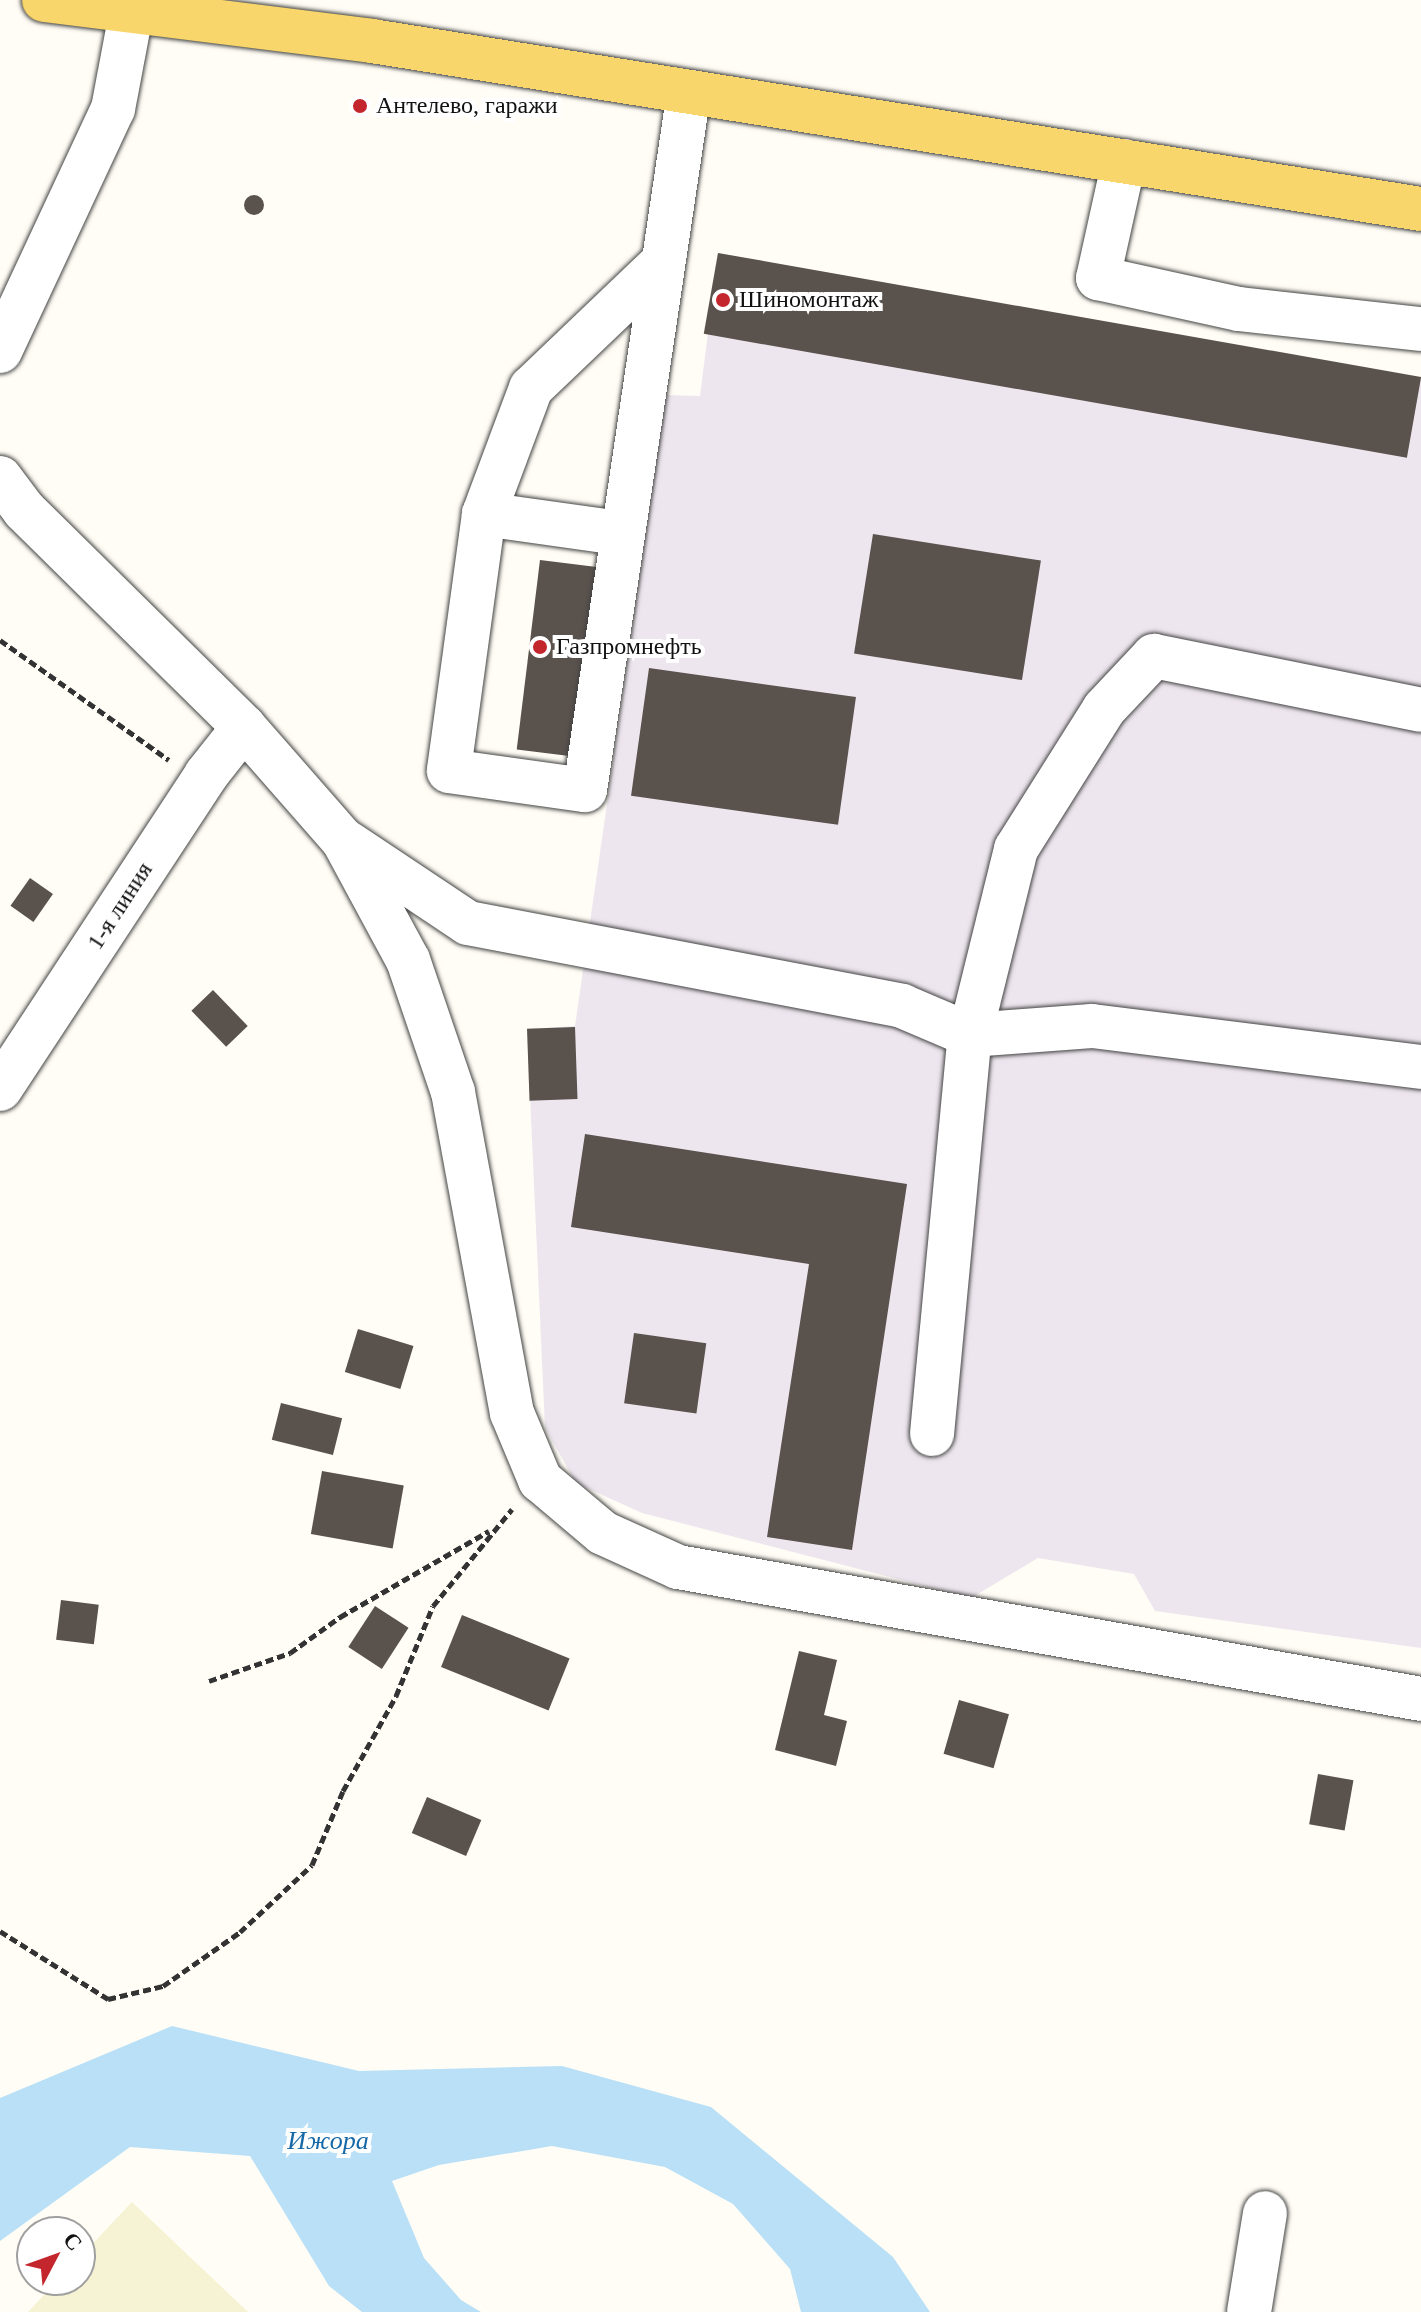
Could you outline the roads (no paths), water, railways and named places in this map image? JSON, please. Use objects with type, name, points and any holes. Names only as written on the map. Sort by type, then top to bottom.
[{"type":"main road","points":[[44,0],[131,14],[372,41],[1421,209]]},
{"type":"street","points":[[0,351],[113,109],[131,14]]},
{"type":"street","points":[[663,262],[531,388],[484,514],[449,771],[585,790],[620,533],[663,262],[689,92]]},
{"type":"street","points":[[1124,161],[1098,278],[1239,309],[1421,329]]},
{"type":"street","points":[[0,478],[24,510],[244,727],[343,840],[408,960],[453,1092],[512,1413],[540,1480],[603,1533],[678,1567],[1421,1699]]},
{"type":"street","points":[[484,514],[620,533]]},
{"type":"street","points":[[932,1434],[970,1035],[1016,849],[1104,709],[1154,656],[1421,710]]},
{"type":"street","name":"1-я линия","points":[[0,1089],[206,775],[244,727]]},
{"type":"street","points":[[343,840],[468,923],[902,1006],[970,1035],[1092,1026],[1421,1067]]},
{"type":"street","points":[[1249,2312],[1265,2213]]},
{"type":"water","name":"Ижора","points":[[172,2026],[359,2071],[562,2066],[711,2107],[893,2257],[930,2312],[801,2312],[790,2269],[733,2204],[665,2167],[552,2146],[439,2165],[392,2181],[424,2258],[461,2300],[481,2312],[362,2312],[329,2286],[250,2156],[130,2147],[35,2216],[16,2216],[16,2229],[0,2241],[0,2098]]},
{"type":"place","name":"Антелево, гаражи","points":[[360,106]]},
{"type":"place","name":"Шиномонтаж","points":[[723,300]]},
{"type":"place","name":"Газпромнефть","points":[[540,647]]}]
